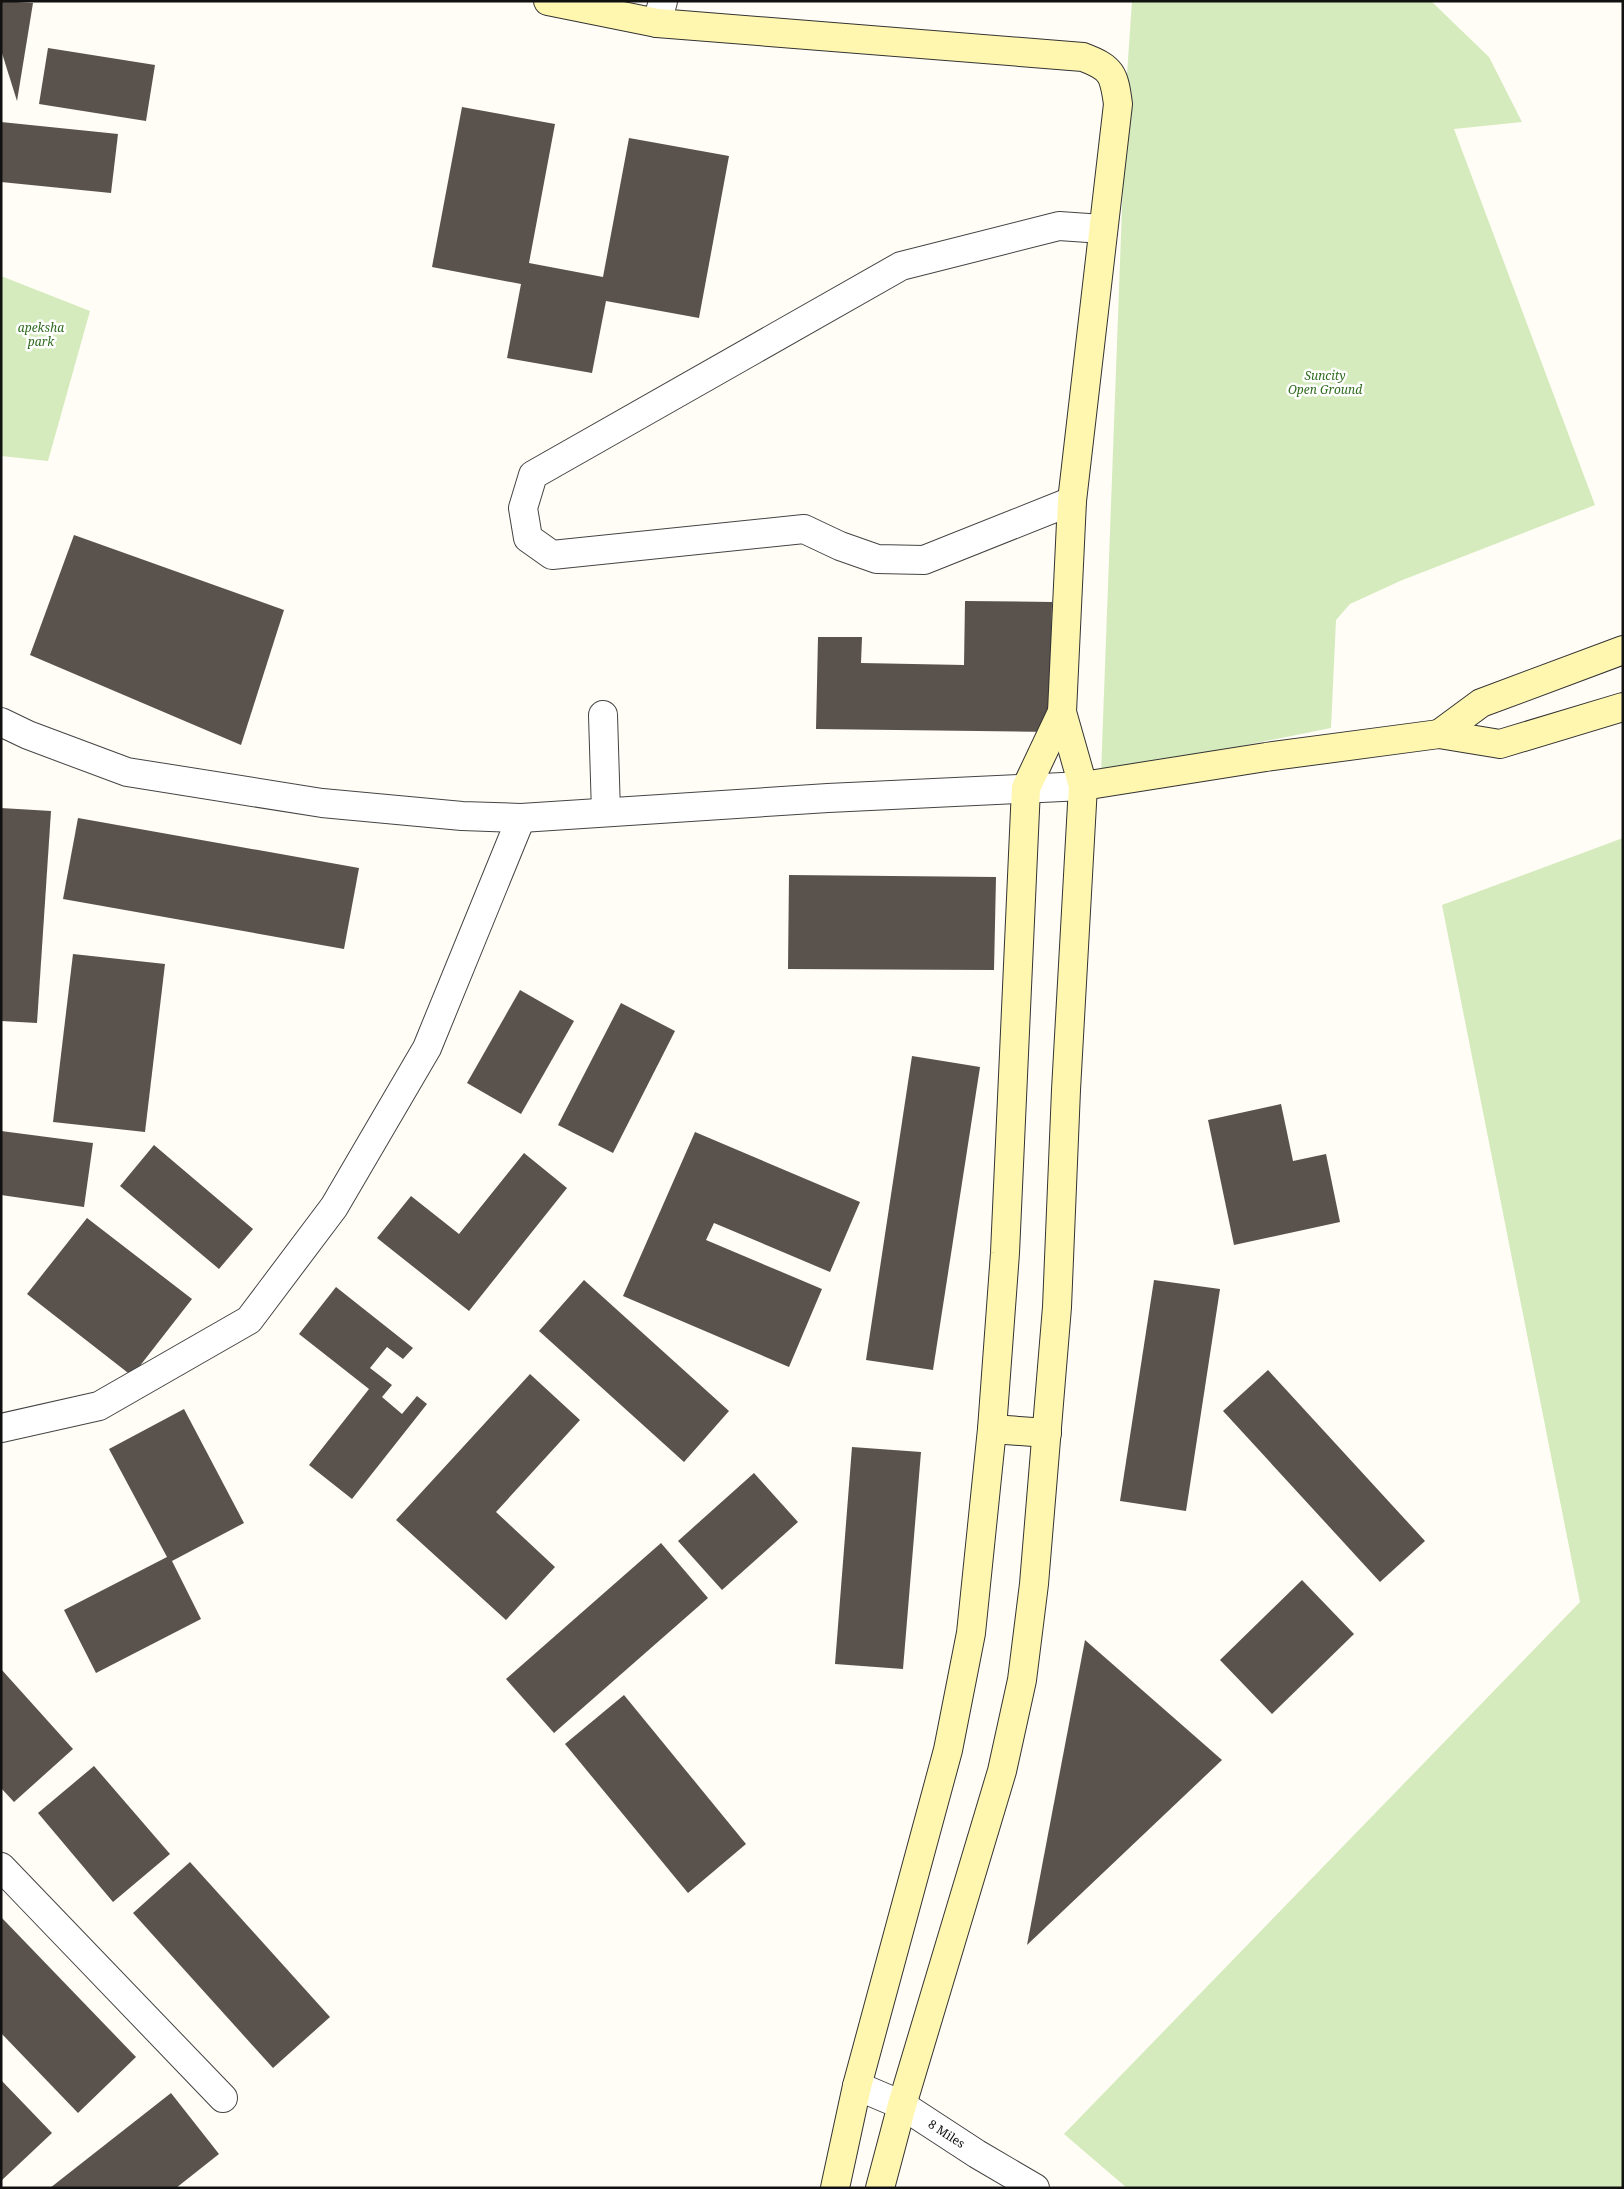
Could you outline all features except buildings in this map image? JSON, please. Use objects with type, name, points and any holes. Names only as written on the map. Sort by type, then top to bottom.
[{"type":"street","points":[[548,1],[1083,57],[1101,64],[1114,79],[1118,104],[1072,501],[1062,712],[1083,786],[1066,1090],[1057,1307],[1034,1584],[1022,1680],[1002,1771],[902,2105],[880,2188]]},
{"type":"street","points":[[1072,501],[924,560],[877,559],[840,546],[804,529],[552,555],[528,538],[523,508],[533,475],[901,266],[1059,226],[1103,230]]},
{"type":"street","points":[[1439,734],[1481,703],[1623,650]]},
{"type":"street","points":[[1,722],[28,735],[127,772],[322,803],[462,816],[522,818],[1083,786],[1266,757],[1390,739],[1439,734],[1500,744],[1623,707]]},
{"type":"street","points":[[835,2188],[857,2086],[948,1750],[971,1633],[992,1429],[1005,1253],[1026,788],[1062,712]]},
{"type":"street","points":[[603,715],[606,812]]},
{"type":"street","points":[[1,1428],[99,1406],[249,1320],[334,1207],[427,1048],[522,818]]},
{"type":"street","points":[[992,1429],[1047,1432]]},
{"type":"street","points":[[1,1867],[223,2098]]},
{"type":"street","name":"8 Miles","points":[[857,2086],[902,2105],[977,2154],[1035,2188]]},
{"type":"green space","name":"Suncity Open Ground","points":[[1132,1],[1431,1],[1489,57],[1522,122],[1454,129],[1595,505],[1400,581],[1350,604],[1336,620],[1331,728],[1101,774],[1127,74]]},
{"type":"green space","name":"apeksha park","points":[[1,276],[90,311],[48,461],[1,456]]},
{"type":"green space","points":[[1623,838],[1623,2188],[1127,2188],[1064,2134],[1580,1602],[1442,905]]}]
